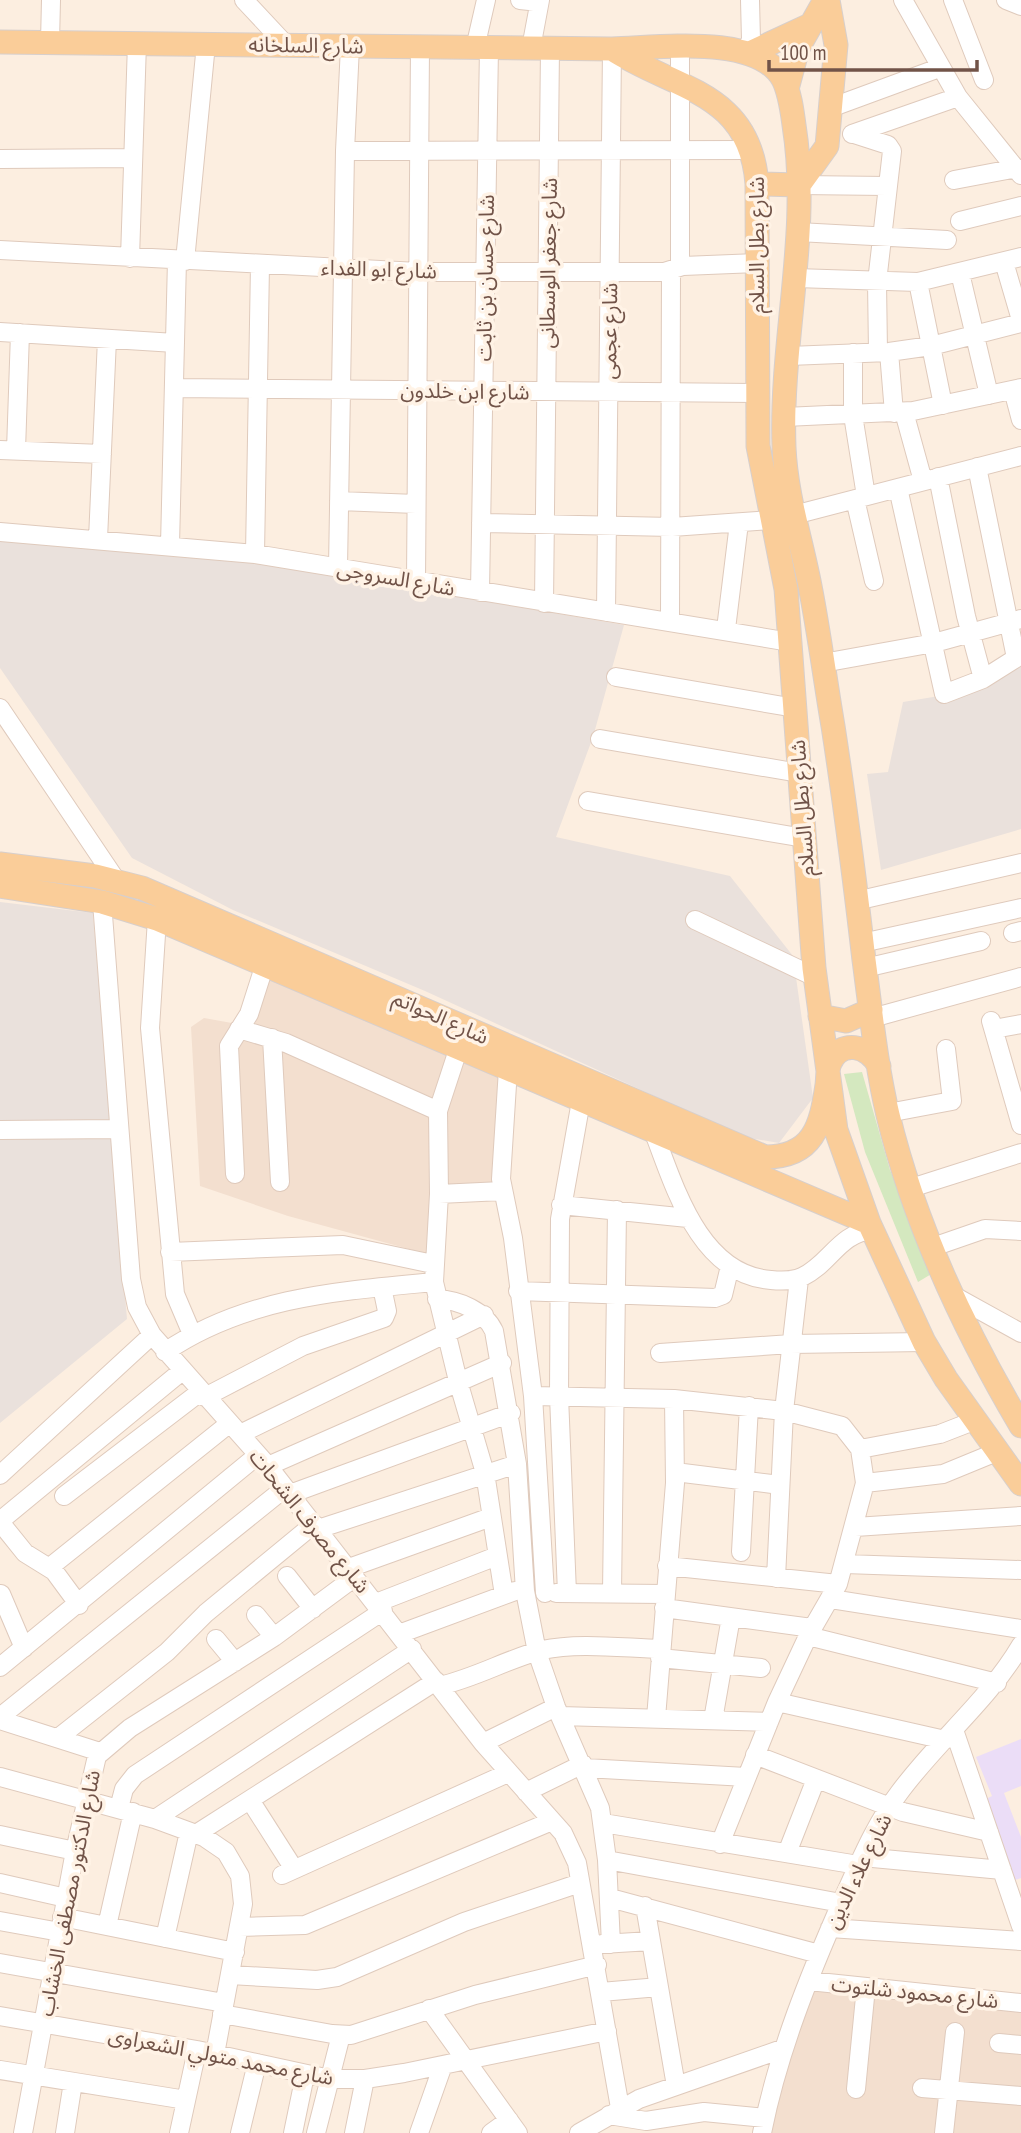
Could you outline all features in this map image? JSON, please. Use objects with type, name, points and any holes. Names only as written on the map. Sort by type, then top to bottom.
[{"type":"main road","points":[[787,89],[792,61],[826,0]]},
{"type":"main road","points":[[757,184],[799,185],[824,153],[835,45],[826,0]]},
{"type":"main road","points":[[612,50],[680,47],[748,53],[810,25]]},
{"type":"main road","name":"شارع السلخانه","points":[[0,42],[612,50]]},
{"type":"main road","name":"شارع بطل السلام","points":[[612,50],[718,103],[728,113],[751,150],[757,184],[755,393],[758,446],[810,585],[871,1014],[888,1113],[933,1247],[1021,1426]]},
{"type":"main road","name":"شارع بطل السلام","points":[[748,53],[774,67],[787,89],[796,136],[799,185],[796,278],[785,417],[783,518],[786,589],[815,977],[841,1150],[870,1227],[924,1342],[1021,1484]]},
{"type":"main road","points":[[786,589],[810,585]]},
{"type":"main road","name":"شارع الحواتم","points":[[0,864],[116,880],[151,891],[340,984],[765,1157],[777,1157],[799,1150],[815,1133],[823,1111],[828,1077]]},
{"type":"main road","name":"شارع الحواتم","points":[[0,886],[102,902],[157,919],[265,964],[340,984]]},
{"type":"main road","name":"شارع الحواتم","points":[[368,996],[459,1048],[870,1227]]},
{"type":"main road","points":[[820,1016],[846,1021],[871,1014]]},
{"type":"main road","points":[[828,1077],[831,1060],[852,1046],[869,1051],[879,1066]]},
{"type":"street","points":[[50,42],[51,0]]},
{"type":"street","points":[[244,0],[286,45]]},
{"type":"street","name":"شارع حسان بن ثابت","points":[[480,592],[487,151],[482,48],[486,0]]},
{"type":"street","points":[[520,0],[540,1]]},
{"type":"street","points":[[748,53],[751,40],[750,0]]},
{"type":"street","points":[[903,0],[939,68],[958,97],[1019,172],[954,180]]},
{"type":"street","points":[[953,0],[984,80]]},
{"type":"street","points":[[1006,0],[1021,6]]},
{"type":"street","name":"شارع جعفر الوسطانى","points":[[540,1],[549,151],[544,603]]},
{"type":"street","points":[[130,258],[137,43]]},
{"type":"street","points":[[170,545],[175,343],[181,261],[206,44]]},
{"type":"street","points":[[338,568],[345,151],[350,46]]},
{"type":"street","points":[[416,582],[420,47]]},
{"type":"street","points":[[670,621],[672,392],[681,151],[680,47]]},
{"type":"street","name":"شارع عجمى","points":[[606,612],[612,50]]},
{"type":"street","points":[[830,108],[939,68]]},
{"type":"street","points":[[827,142],[958,97]]},
{"type":"street","points":[[854,134],[891,149],[877,282],[883,352],[899,412],[931,479],[983,679]]},
{"type":"street","points":[[1002,148],[1021,144]]},
{"type":"street","points":[[345,151],[751,150]]},
{"type":"street","points":[[0,159],[134,158]]},
{"type":"street","points":[[799,185],[887,186]]},
{"type":"street","points":[[960,221],[1021,206]]},
{"type":"street","points":[[797,232],[947,240]]},
{"type":"street","name":"شارع ابو الفداء","points":[[0,250],[418,272],[610,272],[757,263]]},
{"type":"street","points":[[789,356],[883,352],[931,346],[1021,321],[1012,259],[960,274],[918,282],[796,278]]},
{"type":"street","points":[[255,554],[260,265]]},
{"type":"street","points":[[960,274],[989,395]]},
{"type":"street","points":[[918,282],[943,405]]},
{"type":"street","points":[[0,332],[175,343]]},
{"type":"street","points":[[20,334],[8,450],[102,454]]},
{"type":"street","points":[[98,539],[107,339]]},
{"type":"street","points":[[853,353],[853,415],[860,497],[874,581]]},
{"type":"street","name":"شارع ابن خلدون","points":[[174,388],[755,393]]},
{"type":"street","points":[[785,417],[899,412],[1017,389],[1021,420]]},
{"type":"street","points":[[481,523],[672,527],[783,518],[1021,456]]},
{"type":"street","points":[[898,488],[944,694],[983,679],[1019,656],[1014,621],[977,467]]},
{"type":"street","points":[[339,501],[416,504]]},
{"type":"street","points":[[726,629],[739,523]]},
{"type":"street","name":"شارع السروجى","points":[[0,532],[255,554],[544,603],[726,629],[790,642]]},
{"type":"street","points":[[823,663],[934,643],[1014,621]]},
{"type":"street","points":[[616,677],[795,708]]},
{"type":"street","points":[[0,708],[116,880]]},
{"type":"street","points":[[600,739],[799,773]]},
{"type":"street","points":[[588,801],[804,838]]},
{"type":"street","points":[[856,901],[1021,863]]},
{"type":"street","name":"شارع مصرف الشحات","points":[[102,902],[133,1293],[142,1320],[165,1352],[263,1460],[483,1743],[552,1821],[571,1849],[602,1944],[597,1965],[607,2032],[608,2119]]},
{"type":"street","points":[[862,943],[1021,908]]},
{"type":"street","points":[[157,919],[150,1028],[170,1252],[177,1302],[192,1334]]},
{"type":"street","points":[[695,920],[815,977]]},
{"type":"street","points":[[865,968],[981,941]]},
{"type":"street","points":[[235,1174],[229,1046],[249,1014],[265,964]]},
{"type":"street","points":[[871,1014],[1021,977]]},
{"type":"street","points":[[1021,1024],[993,1025],[1021,1125]]},
{"type":"street","points":[[239,1029],[272,1038],[438,1111]]},
{"type":"street","points":[[272,1038],[280,1182]]},
{"type":"street","points":[[459,1048],[438,1111],[439,1194],[433,1264],[435,1290],[485,1474],[504,1595]]},
{"type":"street","points":[[888,1113],[952,1101],[946,1049]]},
{"type":"street","points":[[508,1069],[502,1191],[513,1238],[533,1396],[545,1593]]},
{"type":"street","points":[[567,1593],[558,1294],[561,1205],[581,1101]]},
{"type":"street","points":[[0,1130],[118,1129]]},
{"type":"street","points":[[654,1133],[688,1218],[730,1266],[763,1280],[799,1279],[811,1272],[847,1237],[870,1227]]},
{"type":"street","points":[[911,1188],[1021,1153]]},
{"type":"street","points":[[439,1194],[502,1191]]},
{"type":"street","points":[[561,1205],[688,1218]]},
{"type":"street","points":[[612,1593],[618,1210]]},
{"type":"street","points":[[933,1247],[985,1229],[1021,1231]]},
{"type":"street","points":[[170,1252],[342,1245],[433,1264]]},
{"type":"street","points":[[518,1292],[715,1298],[723,1294],[730,1266]]},
{"type":"street","points":[[776,1578],[784,1411],[799,1279]]},
{"type":"street","points":[[64,1496],[202,1394],[303,1346],[384,1318],[387,1311],[383,1287]]},
{"type":"street","points":[[165,1352],[192,1334],[246,1312],[329,1292],[383,1287],[435,1290],[484,1315],[494,1331],[511,1413],[525,1591],[537,1651],[558,1712],[596,1795],[603,1823],[610,1898],[602,1944],[651,1941]]},
{"type":"street","points":[[956,1297],[1021,1333]]},
{"type":"street","points":[[50,1567],[235,1429],[446,1336],[484,1315]]},
{"type":"street","points":[[0,1475],[152,1335]]},
{"type":"street","points":[[660,1353],[791,1344],[924,1342]]},
{"type":"street","points":[[0,1667],[263,1460],[502,1363]]},
{"type":"street","points":[[79,1605],[50,1567],[25,1553],[0,1521],[182,1371]]},
{"type":"street","points":[[533,1396],[674,1399],[784,1411],[833,1421],[850,1432],[860,1449],[864,1483],[845,1564],[834,1592],[810,1632],[777,1702],[720,1843]]},
{"type":"street","points":[[656,1718],[675,1472],[674,1399]]},
{"type":"street","points":[[741,1552],[749,1406]]},
{"type":"street","points":[[0,1718],[288,1491],[511,1413]]},
{"type":"street","points":[[860,1449],[940,1434],[976,1420]]},
{"type":"street","points":[[864,1483],[943,1474],[999,1451]]},
{"type":"street","points":[[58,1738],[167,1652],[206,1613],[316,1526],[517,1464]]},
{"type":"street","points":[[675,1472],[780,1485]]},
{"type":"street","points":[[855,1527],[1021,1516]]},
{"type":"street","name":"شارع الدكتور مصطفى الخشاب","points":[[23,2133],[75,1851],[86,1798],[100,1752],[152,1714],[274,1637],[313,1609],[352,1572],[491,1517]]},
{"type":"street","points":[[107,1926],[126,1810],[124,1789],[135,1775],[379,1607],[498,1556]]},
{"type":"street","points":[[845,1564],[1021,1570]]},
{"type":"street","points":[[667,1566],[776,1578],[1021,1629]]},
{"type":"street","points":[[287,1576],[313,1609]]},
{"type":"street","points":[[399,1634],[504,1595],[525,1591],[612,1593],[664,1601],[810,1632],[997,1683]]},
{"type":"street","points":[[1,1594],[24,1648]]},
{"type":"street","points":[[256,1615],[274,1637]]},
{"type":"street","points":[[713,1720],[731,1617]]},
{"type":"street","points":[[216,1639],[236,1662]]},
{"type":"street","name":"شارع علاء الدين","points":[[763,2125],[782,2049],[808,1980],[860,1861],[889,1807],[997,1683],[1021,1645]]},
{"type":"street","points":[[165,1938],[192,1833],[250,1800],[437,1683],[481,1675],[537,1651],[564,1647],[661,1654],[723,1665],[761,1668]]},
{"type":"street","points":[[155,1819],[412,1649]]},
{"type":"street","points":[[777,1702],[950,1735],[989,1832],[1021,1926]]},
{"type":"street","points":[[483,1743],[558,1712],[769,1722]]},
{"type":"street","points":[[0,1718],[100,1752]]},
{"type":"street","points":[[755,1755],[889,1807],[989,1832]]},
{"type":"street","points":[[526,1792],[584,1766],[746,1777]]},
{"type":"street","points":[[250,1800],[288,1872],[508,1773]]},
{"type":"street","points":[[0,1777],[86,1798],[155,1819],[215,1843],[234,1863],[243,1889],[235,1952],[223,2009],[186,2100],[179,2133]]},
{"type":"street","points":[[788,1853],[816,1779]]},
{"type":"street","points":[[240,1927],[305,1925],[552,1821]]},
{"type":"street","points":[[603,1823],[788,1853],[860,1861],[1002,1870]]},
{"type":"street","points":[[0,1835],[75,1851]]},
{"type":"street","points":[[607,1860],[841,1903]]},
{"type":"street","points":[[230,1975],[317,1980],[337,1977],[464,1922],[580,1882]]},
{"type":"street","points":[[0,1883],[66,1898]]},
{"type":"street","points":[[610,1898],[819,1954]]},
{"type":"street","points":[[645,1906],[676,2086]]},
{"type":"street","points":[[0,1921],[107,1926],[235,1952]]},
{"type":"street","points":[[830,1928],[1021,1941]]},
{"type":"street","points":[[0,1962],[341,2035],[359,2033],[520,1982],[597,1965]]},
{"type":"street","name":"شارع محمود شلتوت","points":[[808,1980],[1021,2003]]},
{"type":"street","points":[[601,1992],[659,1987]]},
{"type":"street","points":[[856,2089],[866,1987]]},
{"type":"street","points":[[429,2009],[513,2127],[491,2133]]},
{"type":"street","name":"شارع محمد متولي الشعراوى","points":[[0,2016],[206,2052],[330,2079],[365,2079],[607,2032]]},
{"type":"street","points":[[944,2133],[956,2032]]},
{"type":"street","points":[[316,2133],[341,2035]]},
{"type":"street","points":[[999,2043],[1021,2045]]},
{"type":"street","points":[[579,2133],[676,2086],[782,2049]]},
{"type":"street","points":[[240,2133],[257,2063]]},
{"type":"street","points":[[419,2133],[443,2065]]},
{"type":"street","points":[[0,2070],[186,2100]]},
{"type":"street","points":[[293,2133],[305,2075]]},
{"type":"street","points":[[354,2133],[365,2079]]},
{"type":"street","points":[[65,2133],[73,2082]]},
{"type":"street","points":[[922,2088],[1021,2096]]},
{"type":"street","points":[[608,2119],[646,2121],[704,2112],[763,2125]]},
{"type":"shaded area","points":[[0,540],[255,561],[624,625],[593,737],[556,837],[730,876],[793,956],[813,1098],[779,1143],[744,1137],[425,991],[233,910],[132,858],[0,668]]},
{"type":"shaded area","points":[[1021,665],[1021,829],[881,870],[867,774],[888,772],[903,702],[987,688]]},
{"type":"shaded area","points":[[0,902],[93,913],[127,1319],[0,1423]]},
{"type":"shaded area","points":[[276,959],[501,1056],[494,1185],[444,1185],[438,1257],[288,1216],[200,1186],[191,1027],[204,1018],[254,1027]]},
{"type":"shaded area","points":[[1021,1739],[1021,1786],[1004,1793],[1021,1837],[1021,1878],[1012,1881],[980,1802],[992,1796],[976,1757]]},
{"type":"shaded area","points":[[809,1981],[1021,2004],[1021,2133],[762,2133]]},
{"type":"green space","points":[[862,1072],[890,1170],[933,1273],[918,1282],[865,1152],[844,1074]]}]
